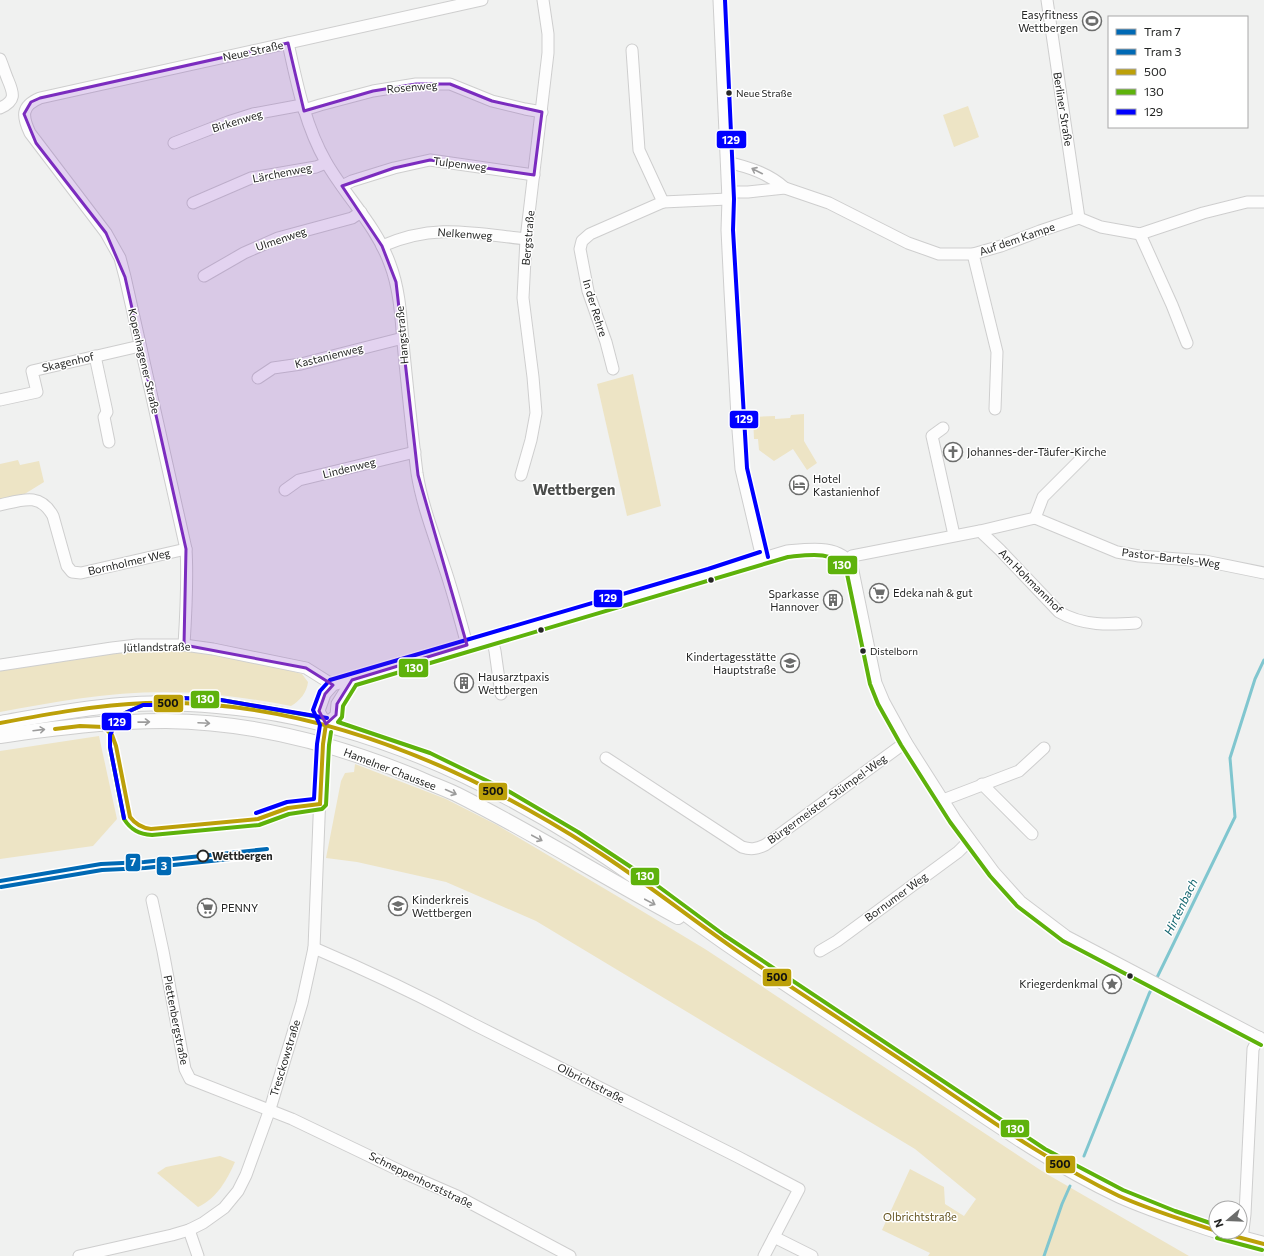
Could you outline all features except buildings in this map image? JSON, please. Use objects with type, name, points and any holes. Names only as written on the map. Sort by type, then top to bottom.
[{"type":"main road","name":"Hamelner Chaussee","points":[[0,723],[79,709],[120,705],[153,703],[220,706],[254,710],[326,724],[428,759],[507,797],[575,837],[640,880],[721,940],[1042,1154],[1120,1196],[1173,1217],[1208,1228]]},
{"type":"main road","name":"Hamelner Chaussee","points":[[0,736],[123,722],[165,721],[219,724],[290,736],[323,744],[382,763],[455,794],[543,841],[629,891],[721,940]]},
{"type":"main road","points":[[1248,1240],[1264,1244]]},
{"type":"street","name":"Neue Straße","points":[[27,106],[31,102],[40,98],[482,0]]},
{"type":"street","name":"Bergstraße","points":[[521,475],[532,440],[536,413],[524,298],[526,239],[548,53],[548,34],[543,0]]},
{"type":"street","points":[[719,0],[727,162],[727,230],[737,424],[742,469],[762,558]]},
{"type":"street","name":"Berliner Straße","points":[[1046,0],[1079,218]]},
{"type":"street","name":"Hangstraße","points":[[288,44],[303,108],[317,145],[326,163],[361,212],[382,246],[396,282],[401,310],[415,452],[423,501],[451,588],[467,645]]},
{"type":"street","points":[[632,50],[639,150],[663,202]]},
{"type":"street","points":[[0,59],[13,94],[12,100],[8,105],[0,108]]},
{"type":"street","name":"Rosenweg","points":[[303,108],[373,91],[416,84],[450,84],[492,101],[542,112]]},
{"type":"street","name":"Kopenhagener Straße","points":[[27,106],[24,114],[26,123],[36,143],[97,220],[120,258],[186,549],[187,592],[184,645]]},
{"type":"street","name":"Birkenweg","points":[[174,143],[253,114],[303,108]]},
{"type":"street","name":"Tulpenweg","points":[[342,186],[352,181],[394,168],[430,160],[534,175]]},
{"type":"street","name":"Auf dem Kampe","points":[[727,162],[753,168],[779,182],[785,188]]},
{"type":"street","name":"Lärchenweg","points":[[193,203],[251,178],[316,167],[326,163]]},
{"type":"street","name":"Auf dem Kampe","points":[[728,195],[785,188],[829,203],[908,243],[939,254],[973,254],[1001,246],[1079,218]]},
{"type":"street","name":"In der Rehre","points":[[613,369],[606,342],[588,291],[580,249],[582,241],[590,234],[663,202],[728,195]]},
{"type":"street","points":[[1079,218],[1101,227],[1140,234],[1203,213],[1247,202],[1264,202]]},
{"type":"street","name":"Ulmenweg","points":[[204,276],[244,253],[278,238],[352,218],[361,212]]},
{"type":"street","name":"Nelkenweg","points":[[382,246],[419,233],[440,231],[458,231],[526,239]]},
{"type":"street","points":[[1140,234],[1187,343]]},
{"type":"street","points":[[973,254],[997,352],[996,409]]},
{"type":"street","name":"Kastanienweg","points":[[258,378],[273,368],[301,364],[403,338]]},
{"type":"street","name":"Skagenhof","points":[[0,400],[37,392],[32,371],[140,346]]},
{"type":"street","points":[[96,356],[107,412],[104,418],[109,442]]},
{"type":"street","points":[[943,428],[932,436],[954,535]]},
{"type":"street","name":"Lindenweg","points":[[285,490],[299,480],[415,452]]},
{"type":"street","points":[[848,560],[852,556],[980,531],[1035,518],[1043,498],[1085,455]]},
{"type":"street","name":"Bornholmer Weg","points":[[0,505],[24,500],[36,500],[49,508],[53,516],[67,566],[72,572],[81,573],[186,549]]},
{"type":"street","name":"Pastor-Bartels-Weg","points":[[1035,518],[1117,552],[1139,556],[1205,560],[1264,573]]},
{"type":"street","name":"Am Hohmannhof","points":[[980,531],[1059,612],[1069,618],[1103,625],[1136,623]]},
{"type":"street","points":[[352,680],[337,704],[336,715],[326,724],[319,711],[325,694],[333,685],[710,575],[787,551],[830,550],[842,555],[852,566],[876,683],[893,721],[943,800],[994,872],[1021,902],[1066,936],[1262,1039],[1253,1049],[1245,1200]]},
{"type":"street","points":[[492,639],[501,694]]},
{"type":"street","name":"Jütlandstraße","points":[[0,665],[118,647],[137,645],[184,645],[213,649],[306,668],[333,685]]},
{"type":"street","name":"Tresckowstraße","points":[[79,1256],[189,1230],[203,1223],[224,1208],[238,1191],[246,1175],[270,1109],[302,1003],[314,948],[320,793],[323,744],[326,724]]},
{"type":"street","name":"Bürgermeister-Stümpel-Weg","points":[[606,758],[742,847],[750,850],[765,845],[906,742]]},
{"type":"street","points":[[943,800],[1020,770],[1044,748]]},
{"type":"street","points":[[982,784],[1032,834]]},
{"type":"street","name":"Bornumer Weg","points":[[820,951],[837,941],[958,852],[970,840]]},
{"type":"street","name":"Plettenbergstraße","points":[[152,900],[163,951],[184,1069],[190,1079],[270,1109]]},
{"type":"street","name":"Olbrichtstraße","points":[[314,948],[420,996],[799,1189],[764,1256]]},
{"type":"street","name":"Schneppenhorststraße","points":[[270,1109],[411,1176],[457,1196],[570,1256]]},
{"type":"street","points":[[189,1230],[198,1256]]},
{"type":"street","points":[[774,1237],[812,1256]]},
{"type":"highlighted area","points":[[288,43],[304,111],[373,91],[416,84],[450,84],[492,101],[542,112],[534,175],[430,160],[394,168],[342,186],[382,246],[396,282],[418,475],[467,645],[352,680],[337,704],[336,715],[326,724],[319,711],[325,694],[333,685],[306,668],[184,645],[186,549],[125,277],[106,233],[36,143],[24,114],[31,102],[40,98]]},
{"type":"green space","points":[[968,106],[979,137],[954,147],[943,115]]},
{"type":"green space","points":[[633,374],[661,506],[627,516],[597,384]]},
{"type":"green space","points":[[804,414],[804,441],[817,463],[807,470],[793,449],[774,461],[759,450],[758,439],[754,439],[753,417],[775,416],[775,419],[790,418],[791,415]]},
{"type":"green space","points":[[18,460],[20,465],[39,461],[44,482],[23,495],[0,500],[0,464]]},
{"type":"green space","points":[[137,645],[213,649],[302,674],[308,682],[302,696],[291,706],[228,696],[196,693],[143,692],[61,701],[0,712],[0,665]]},
{"type":"green space","points":[[99,736],[117,819],[93,846],[0,859],[0,751]]},
{"type":"green space","points":[[355,764],[446,799],[497,825],[705,949],[1045,1173],[1189,1256],[928,1256],[930,1253],[882,1230],[910,1169],[944,1187],[945,1204],[964,1216],[976,1199],[915,1149],[536,921],[446,882],[357,862],[326,858],[341,781],[345,773],[354,772]]},
{"type":"green space","points":[[220,1156],[235,1162],[221,1188],[211,1199],[198,1207],[157,1173],[166,1167]]},
{"type":"waterway","name":"Hirtenbach","points":[[1084,1156],[1149,994],[1235,817],[1230,758],[1255,679],[1264,660]]},
{"type":"waterway","name":"Hirtenbach","points":[[1044,1256],[1062,1204],[1070,1186]]},
{"type":"tram line","name":"7","points":[[0,881],[101,864],[144,862],[267,849]]},
{"type":"tram line","name":"3","points":[[1,887],[102,870],[145,868],[268,855]]},
{"type":"transit line","name":"129","points":[[725,0],[734,199],[733,230],[747,468],[768,557]]},
{"type":"transit line","name":"129","points":[[256,813],[287,802],[314,799],[317,744],[320,725],[313,710],[320,691],[330,680],[708,569],[760,552]]},
{"type":"transit line","name":"130","points":[[1208,1222],[1123,1190],[1045,1149],[724,935],[643,875],[578,832],[510,792],[430,753],[338,722],[342,717],[343,706],[356,685],[788,557],[804,555],[827,556],[841,563],[846,569],[870,684],[878,704],[901,745],[950,822],[990,876],[1017,906],[1063,941],[1261,1045]]},
{"type":"transit line","name":"130","points":[[324,718],[221,700],[182,698],[168,705],[143,705],[125,713],[118,719],[110,733],[110,747],[124,819],[136,831],[143,834],[152,835],[259,825],[289,814],[322,809],[326,805],[331,732]]},
{"type":"transit line","name":"129","points":[[124,818],[110,747],[110,735],[118,719],[125,713],[143,705],[168,705],[183,698],[221,700],[327,718]]},
{"type":"transit line","name":"500","points":[[0,723],[54,713],[109,706],[146,703],[206,704],[265,712],[323,724],[380,742],[435,763],[489,789],[541,817],[592,848],[749,959],[1045,1156],[1119,1196],[1208,1228]]},
{"type":"transit line","name":"500","points":[[320,804],[323,744],[326,724]]},
{"type":"transit line","name":"500","points":[[55,729],[80,726],[104,727],[112,735],[116,746],[130,817],[139,826],[145,828],[151,829],[258,819],[288,808],[320,804]]},
{"type":"transit line","name":"130","points":[[1224,1240],[1262,1250]]},
{"type":"transit line","name":"500","points":[[1248,1240],[1264,1244]]},
{"type":"place","name":"Easyfitness Wettbergen","points":[[1092,21]]},
{"type":"place","name":"Neue Straße","points":[[729,93]]},
{"type":"place","name":"Johannes-der-Täufer-Kirche","points":[[953,452]]},
{"type":"place","name":"Hotel Kastanienhof","points":[[799,485]]},
{"type":"place","name":"Edeka nah & gut","points":[[879,593]]},
{"type":"place","name":"Sparkasse Hannover","points":[[833,600]]},
{"type":"place","name":"Distelborn","points":[[863,651]]},
{"type":"place","name":"Kindertagesstätte Hauptstraße","points":[[790,663]]},
{"type":"place","name":"Hausarztpaxis Wettbergen","points":[[464,683]]},
{"type":"place","name":"Wettbergen","points":[[203,856]]},
{"type":"place","name":"Kinderkreis Wettbergen","points":[[398,906]]},
{"type":"place","name":"PENNY","points":[[207,908]]},
{"type":"place","name":"Kriegerdenkmal","points":[[1112,984]]},
{"type":"district","name":"Wettbergen","points":[[574,490]]}]
